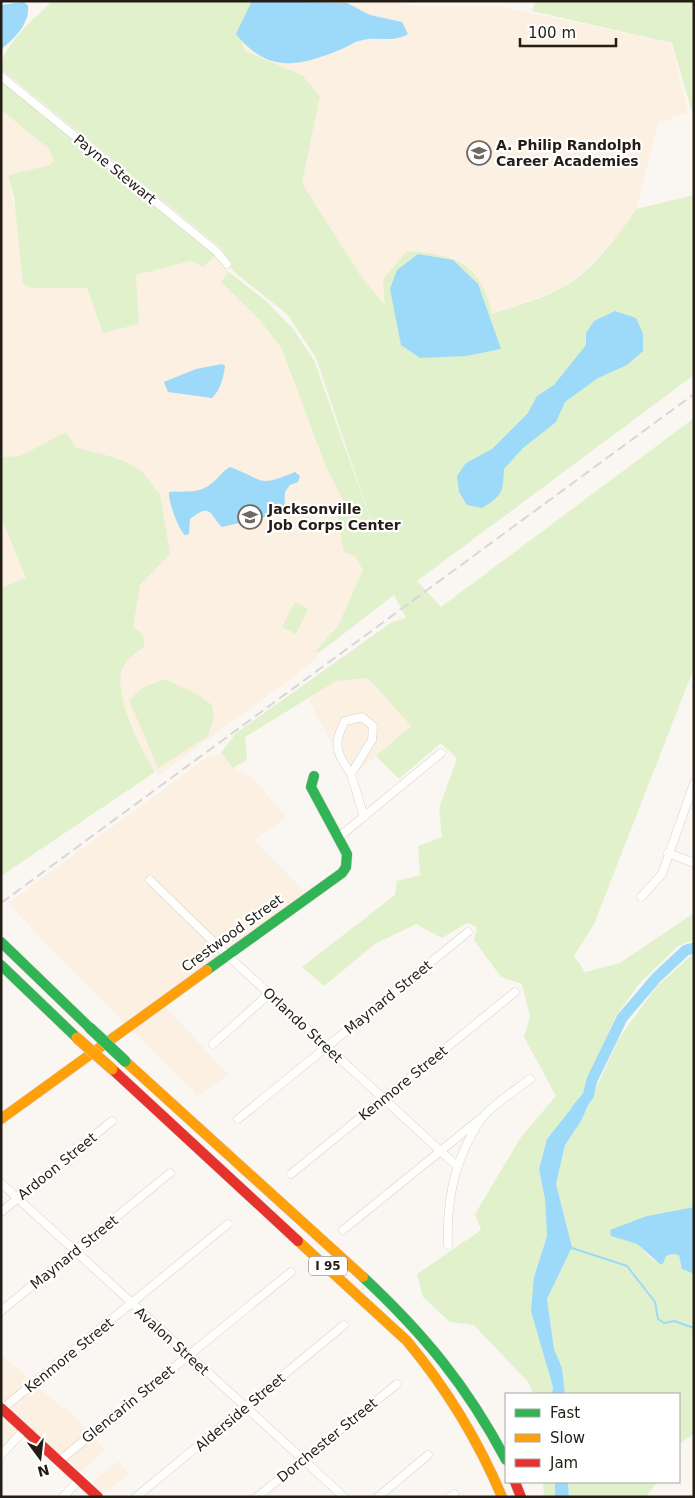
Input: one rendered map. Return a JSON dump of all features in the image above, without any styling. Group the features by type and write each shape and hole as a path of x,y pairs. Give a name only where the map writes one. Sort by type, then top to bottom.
{"main road":[{"name":"Crestwood Street","path":"1,1119 342,873 348,861 339,837 311,787 314,776"},
{"name":"I 95","path":"1,942 34,977 416,1327 461,1382 485,1419 505,1458"},
{"name":"I 95","path":"1,965 77,1038 407,1341 437,1377 463,1416 486,1458 502,1497"},
{"path":"2,1408 98,1497"},
{"path":"516,1483 521,1497"}],"street":[{"name":"Payne Stewart","path":"1,76 216,251 227,264"},
{"path":"351,774 372,740 373,726 362,717 345,721 337,734 337,752 351,774 364,817"},
{"path":"339,837 441,753"},
{"path":"641,897 662,874 693,786"},
{"path":"668,853 694,863"},
{"name":"Orlando Street","path":"150,880 227,955 458,1167"},
{"name":"Maynard Street","path":"238,1119 468,932"},
{"name":"Kenmore Street","path":"291,1174 515,992"},
{"path":"213,1044 269,994"},
{"path":"343,1230 530,1079"},
{"path":"448,1245 448,1203 458,1167 483,1117"},
{"name":"Ardoon Street","path":"1,1212 112,1121"},
{"name":"Maynard Street","path":"1,1311 170,1173"},
{"name":"Avalon Street","path":"1,1184 344,1497"},
{"name":"Kenmore Street","path":"2,1408 228,1224"},
{"name":"Glencarin Street","path":"59,1460 291,1272"},
{"name":"Alderside Street","path":"136,1497 246,1408 344,1325"},
{"name":"Dorchester Street","path":"257,1497 397,1384"},
{"path":"1,1455 25,1429"},
{"path":"378,1497 428,1455"},
{"path":"64,1497 79,1480"}],"shaded area":[{"name":"A. Philip Randolph Career Academies","path":"253,1 382,1 428,7 499,6 671,43 688,112 658,123 636,209 621,233 587,268 561,289 492,314 386,306 360,275 302,183 320,96 302,75 245,51 239,33"},
{"name":"Jacksonville Job Corps Center","path":"1,110 48,148 55,160 50,165 8,175 31,288 87,288 103,333 139,324 136,275 192,261 203,267 215,256 229,272 222,282 260,320 282,349 324,462 344,502 337,514 344,553 355,556 363,570 338,626 314,651 320,652 313,662 159,775 149,762 136,734 123,702 119,679 123,665 145,645 133,628 134,614 140,585 155,569 168,540 163,521 160,494 153,488 144,474 74,447 66,432 20,456 1,457"},
{"path":"1,517 26,578 1,588"},
{"path":"368,678 411,726 350,778 308,699 336,681"},
{"path":"221,753 233,768 253,778 286,817 254,840 307,894 160,1001 229,1075 197,1096 72,971 8,903 208,757"},
{"path":"1,1354 62,1408 65,1406 105,1450 80,1472 1,1400"},
{"path":"1,1416 18,1431 1,1450"},
{"path":"118,1461 129,1474 104,1494 92,1482"}],"green space":[{"path":"52,1 253,1 239,33 245,51 302,75 320,96 302,183 360,275 385,305 383,279 407,251 439,255 463,264 473,272 481,283 492,314 535,300 571,283 581,274 602,254 636,209 694,195 694,375 417,581 441,607 694,418 694,668 594,924 574,956 585,972 620,963 694,913 694,940 678,946 638,985 615,1018 582,1095 547,1139 539,1169 545,1199 547,1236 534,1277 553,1387 552,1393 533,1393 528,1382 474,1325 450,1322 423,1297 417,1274 481,1230 475,1214 521,1137 556,1096 524,1037 530,1017 522,984 501,977 474,940 477,927 467,923 442,938 416,924 375,944 324,986 302,967 395,895 397,881 420,875 418,846 442,837 439,808 457,759 441,743 399,779 376,756 411,726 368,678 336,681 245,737 247,760 233,768 221,753 236,733 392,622 406,618 394,595 320,652 314,652 338,626 363,570 355,556 344,553 337,514 344,502 324,462 282,349 260,320 221,282 229,272 266,301 293,329 314,360 378,541 316,358 288,315 233,271 221,248 1,69 3,60 13,41"},
{"path":"535,1 694,1 694,119 672,43 532,11"},
{"path":"1,81 215,256 203,267 191,261 136,275 139,324 103,333 87,288 31,288 23,284 14,197 8,175 50,165 54,160 48,148 1,110"},
{"path":"66,432 75,447 120,460 136,468 143,473 160,494 170,554 140,585 133,627 142,634 145,645 125,664 120,678 124,705 136,736 155,772 1,876 1,588 26,578 1,517 1,457 20,456"},
{"path":"295,602 308,609 296,634 282,627"},
{"path":"165,679 197,694 212,705 214,717 208,736 158,768 129,700 142,688"},
{"path":"694,953 694,1207 647,1216 611,1236 637,1244 653,1260 663,1264 666,1256 672,1254 679,1255 685,1270 694,1274 694,1434 680,1443 680,1393 565,1393 562,1368 554,1349 547,1299 572,1247 556,1184 565,1145 581,1121 619,1038 657,986"},
{"path":"543,1483 555,1483 555,1497 544,1497"},
{"path":"568,1483 656,1483 646,1497 569,1497"}],"water":[{"path":"252,1 347,3 370,15 402,22 408,34 390,39 365,39 326,55 298,63 273,61 260,56 236,34"},
{"path":"23,2 28,5 27,18 21,30 1,49 1,5"},
{"path":"418,254 453,260 478,284 501,349 466,356 420,358 401,345 390,289 397,270"},
{"path":"615,311 636,318 643,334 643,351 627,365 598,378 565,402 556,422 523,448 504,469 502,488 494,500 482,508 467,505 459,492 457,476 466,463 492,449 528,413 537,396 554,385 586,345 586,333 594,321"},
{"path":"222,364 225,366 223,379 212,398 168,392 164,382 196,369"},
{"path":"230,467 256,479 267,481 295,472 300,476 298,482 290,485 285,492 284,507 278,514 222,527 210,512 203,511 190,519 189,534 185,535 174,515 169,492 192,491 207,487"},
{"path":"582,1095 590,1101 581,1121 565,1145 556,1184 572,1247 547,1299 554,1349 562,1368 565,1393 552,1393 553,1387 531,1311 534,1277 547,1236 545,1199 539,1169 547,1139"},
{"path":"694,1207 694,1274 682,1269 679,1255 672,1254 666,1256 663,1264 660,1264 637,1244 611,1236 610,1230 647,1216"},
{"path":"555,1483 568,1483 569,1497 555,1497"}],"waterway":[{"path":"577,1109 588,1096 592,1080 622,1018 656,978 686,950 694,948"},
{"path":"569,1247 627,1266 655,1302 658,1319 664,1323 674,1321 694,1328"}],"railway":[{"path":"1,903 694,394"}],"traffic: fast":[{"path":"207,970 342,873 346,867 347,854 311,787 314,776"},
{"path":"1,942 90,1028"},
{"path":"1,965 77,1038"},
{"path":"90,1028 125,1061"},
{"path":"363,1277 406,1319 443,1362 476,1408 505,1458"}],"traffic: slow":[{"path":"1,1119 207,970"},
{"path":"77,1038 112,1069"},
{"path":"125,1061 363,1277"},
{"path":"298,1241 407,1341 422,1359 472,1435 502,1497"}],"traffic: jam":[{"path":"112,1069 298,1241"},
{"path":"1,1408 98,1497"},
{"path":"515,1483 521,1497"}],"place":[{"name":"A. Philip Randolph Career Academies","path":"479,153"},
{"name":"Jacksonville Job Corps Center","path":"250,517"}]}
